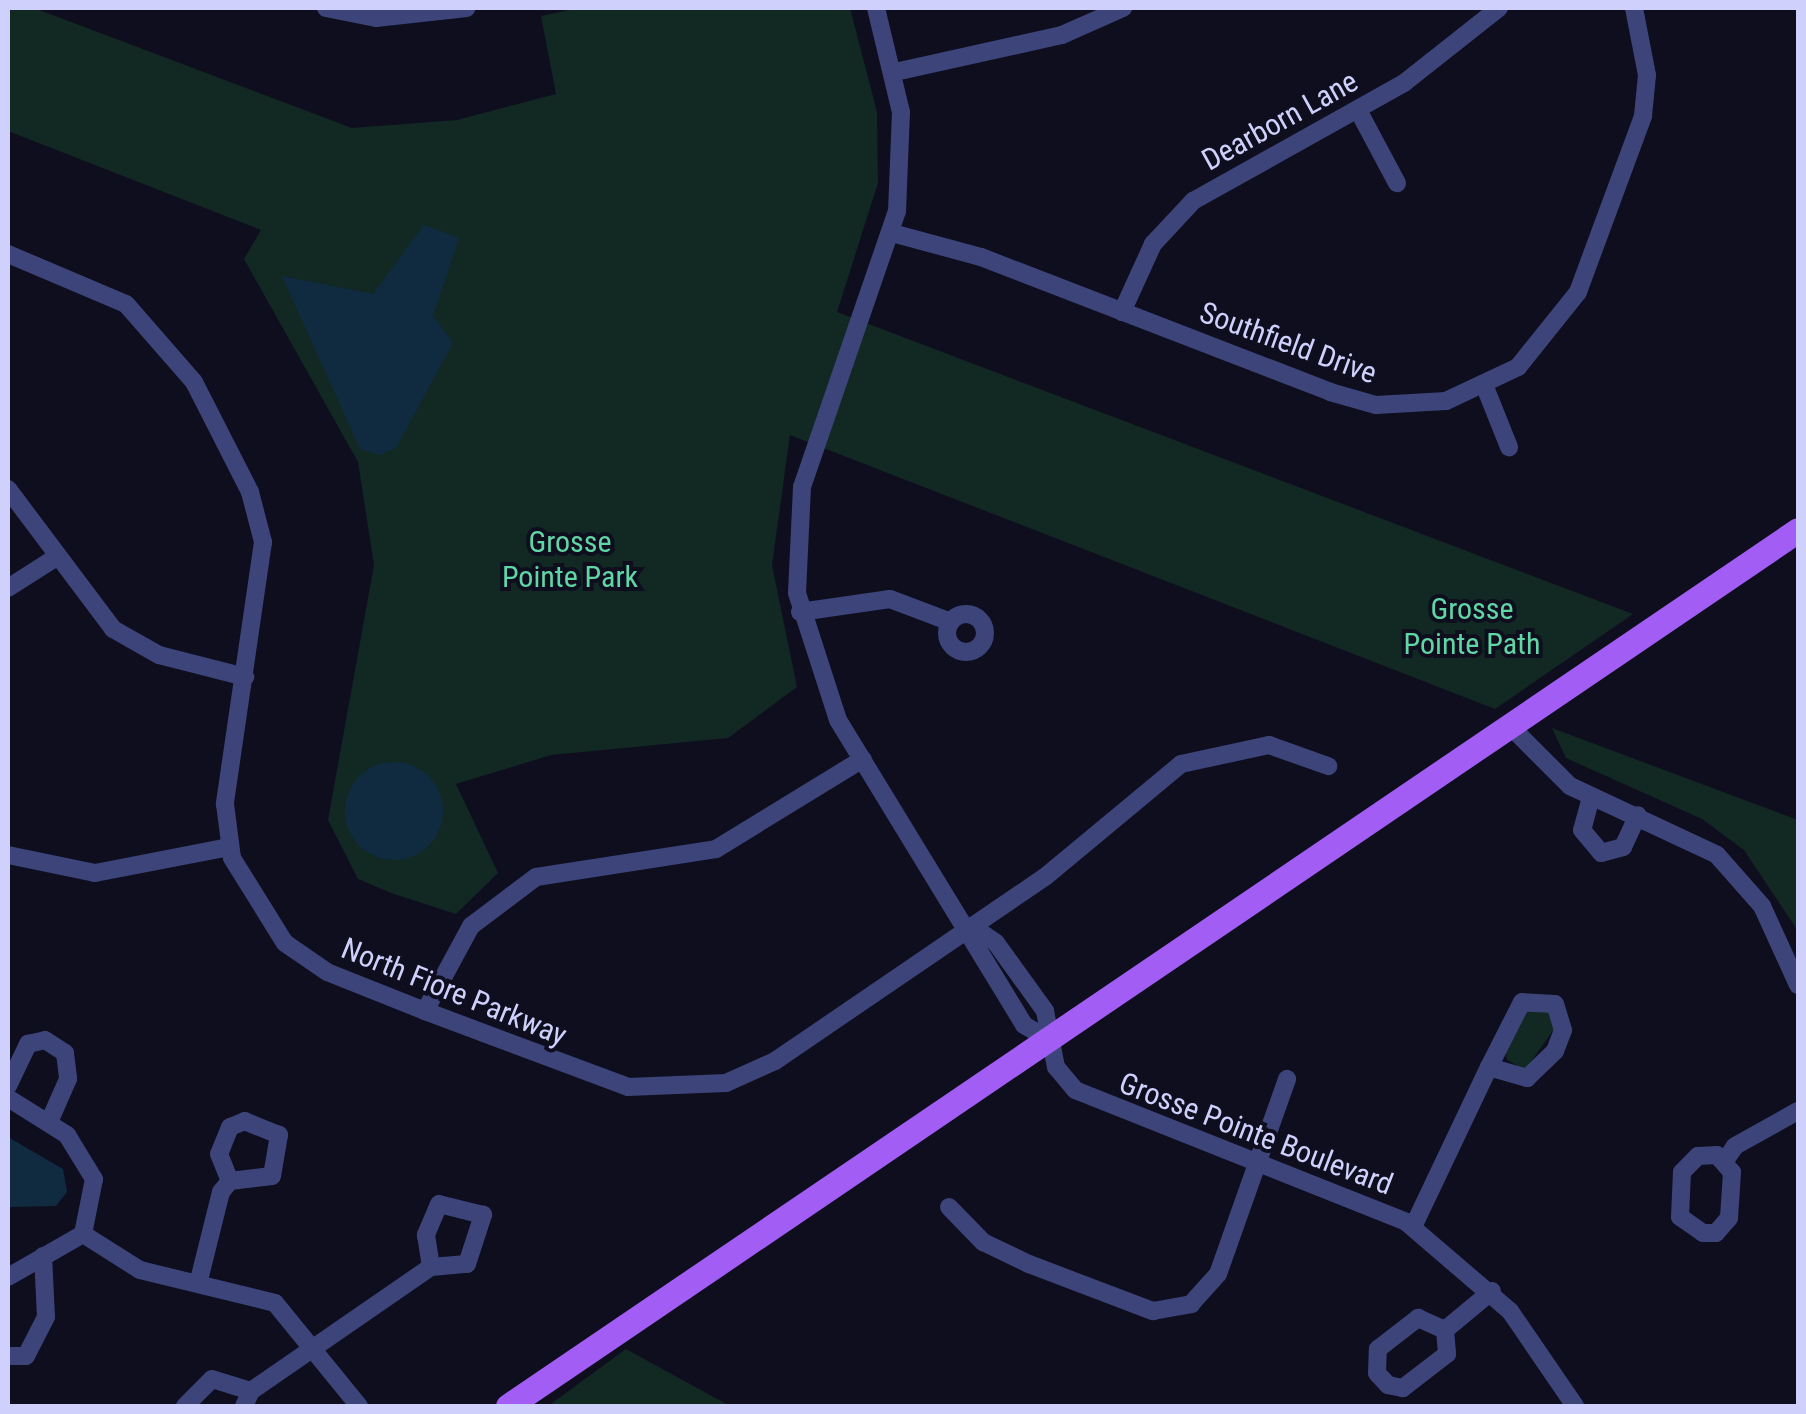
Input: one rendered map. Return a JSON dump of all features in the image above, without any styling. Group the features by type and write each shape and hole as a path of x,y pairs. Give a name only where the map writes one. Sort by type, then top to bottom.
{"main road":[{"path":"508,1406 1798,530"}],"street":[{"path":"326,8 376,18 466,8"},
{"name":"Grosse Pointe Boulevard","path":"876,8 896,72 902,164 892,233 802,486 800,612 826,695 972,926 978,954 1024,1025 1048,1039 1066,1082 1089,1099 1261,1163 1413,1228 1492,1291 1575,1406"},
{"path":"896,72 1062,36 1123,8"},
{"name":"Dearborn Lane","path":"1122,312 1154,244 1193,201 1358,110 1499,8"},
{"name":"Southfield Drive","path":"892,233 1376,405 1446,401 1485,387 1544,344 1578,292 1643,116 1647,75 1634,8"},
{"path":"1358,110 1396,182"},
{"name":"North Fiore Parkway","path":"8,254 126,304 194,382 250,492 263,542 224,804 229,848 256,910 285,943 327,972 425,1011 628,1087 689,1090 775,1061 972,926 1191,760 1269,745 1328,766"},
{"path":"1485,387 1509,447"},
{"path":"8,489 86,603 131,641 245,678"},
{"path":"8,588 55,558"},
{"path":"800,612 890,599 951,622"},
{"path":"1510,726 1592,797 1638,815 1735,872 1798,985"},
{"path":"425,1011 471,926 536,876 716,849 863,759"},
{"path":"1592,797 1582,830 1600,853 1623,847 1638,815"},
{"path":"8,855 96,873 229,848"},
{"path":"1413,1228 1489,1067 1522,1002 1555,1004 1563,1030 1542,1070 1510,1078 1489,1067"},
{"path":"8,1086 28,1044 45,1040 65,1053 68,1079 50,1120"},
{"path":"949,1207 1000,1252 1172,1310 1210,1288 1261,1163 1287,1079"},
{"path":"8,1098 50,1120 94,1179 83,1234 8,1278"},
{"path":"1724,1162 1735,1146 1798,1111"},
{"path":"199,1280 230,1181"},
{"path":"83,1234 140,1270 199,1280 274,1302 316,1347 359,1406"},
{"path":"8,1356 26,1356 46,1316 44,1256"},
{"path":"185,1406 212,1379 247,1399 430,1267"},
{"path":"1445,1330 1410,1320 1378,1348 1381,1380 1404,1388 1442,1360 1445,1330 1492,1291"}],"green space":[{"path":"8,8 34,8 352,128 457,120 556,94 541,16 579,8 850,8 877,112 878,183 837,312 1633,614 1495,709 790,435 772,565 797,687 728,738 551,755 456,784 498,873 456,914 391,893 358,879 328,820 374,565 358,462 244,259 261,230 8,131"},
{"path":"1552,728 1798,820 1798,931 1744,850 1702,819 1566,758"},
{"path":"1526,1008 1552,1012 1555,1028 1525,1070 1507,1060 1505,1047"},
{"path":"626,1349 730,1406 548,1406"}],"water":[{"path":"424,225 459,238 433,316 453,343 396,448 380,455 360,449 282,276 373,294"},
{"path":"394,762 421,770 435,784 443,811 435,838 421,852 394,860 367,852 353,838 345,811 353,784 367,770"},
{"path":"8,1137 63,1169 67,1192 56,1206 8,1207"}],"park label":[{"name":"Grosse Pointe Park","path":"570,559"},
{"name":"Grosse Pointe Path","path":"1472,626"}]}
